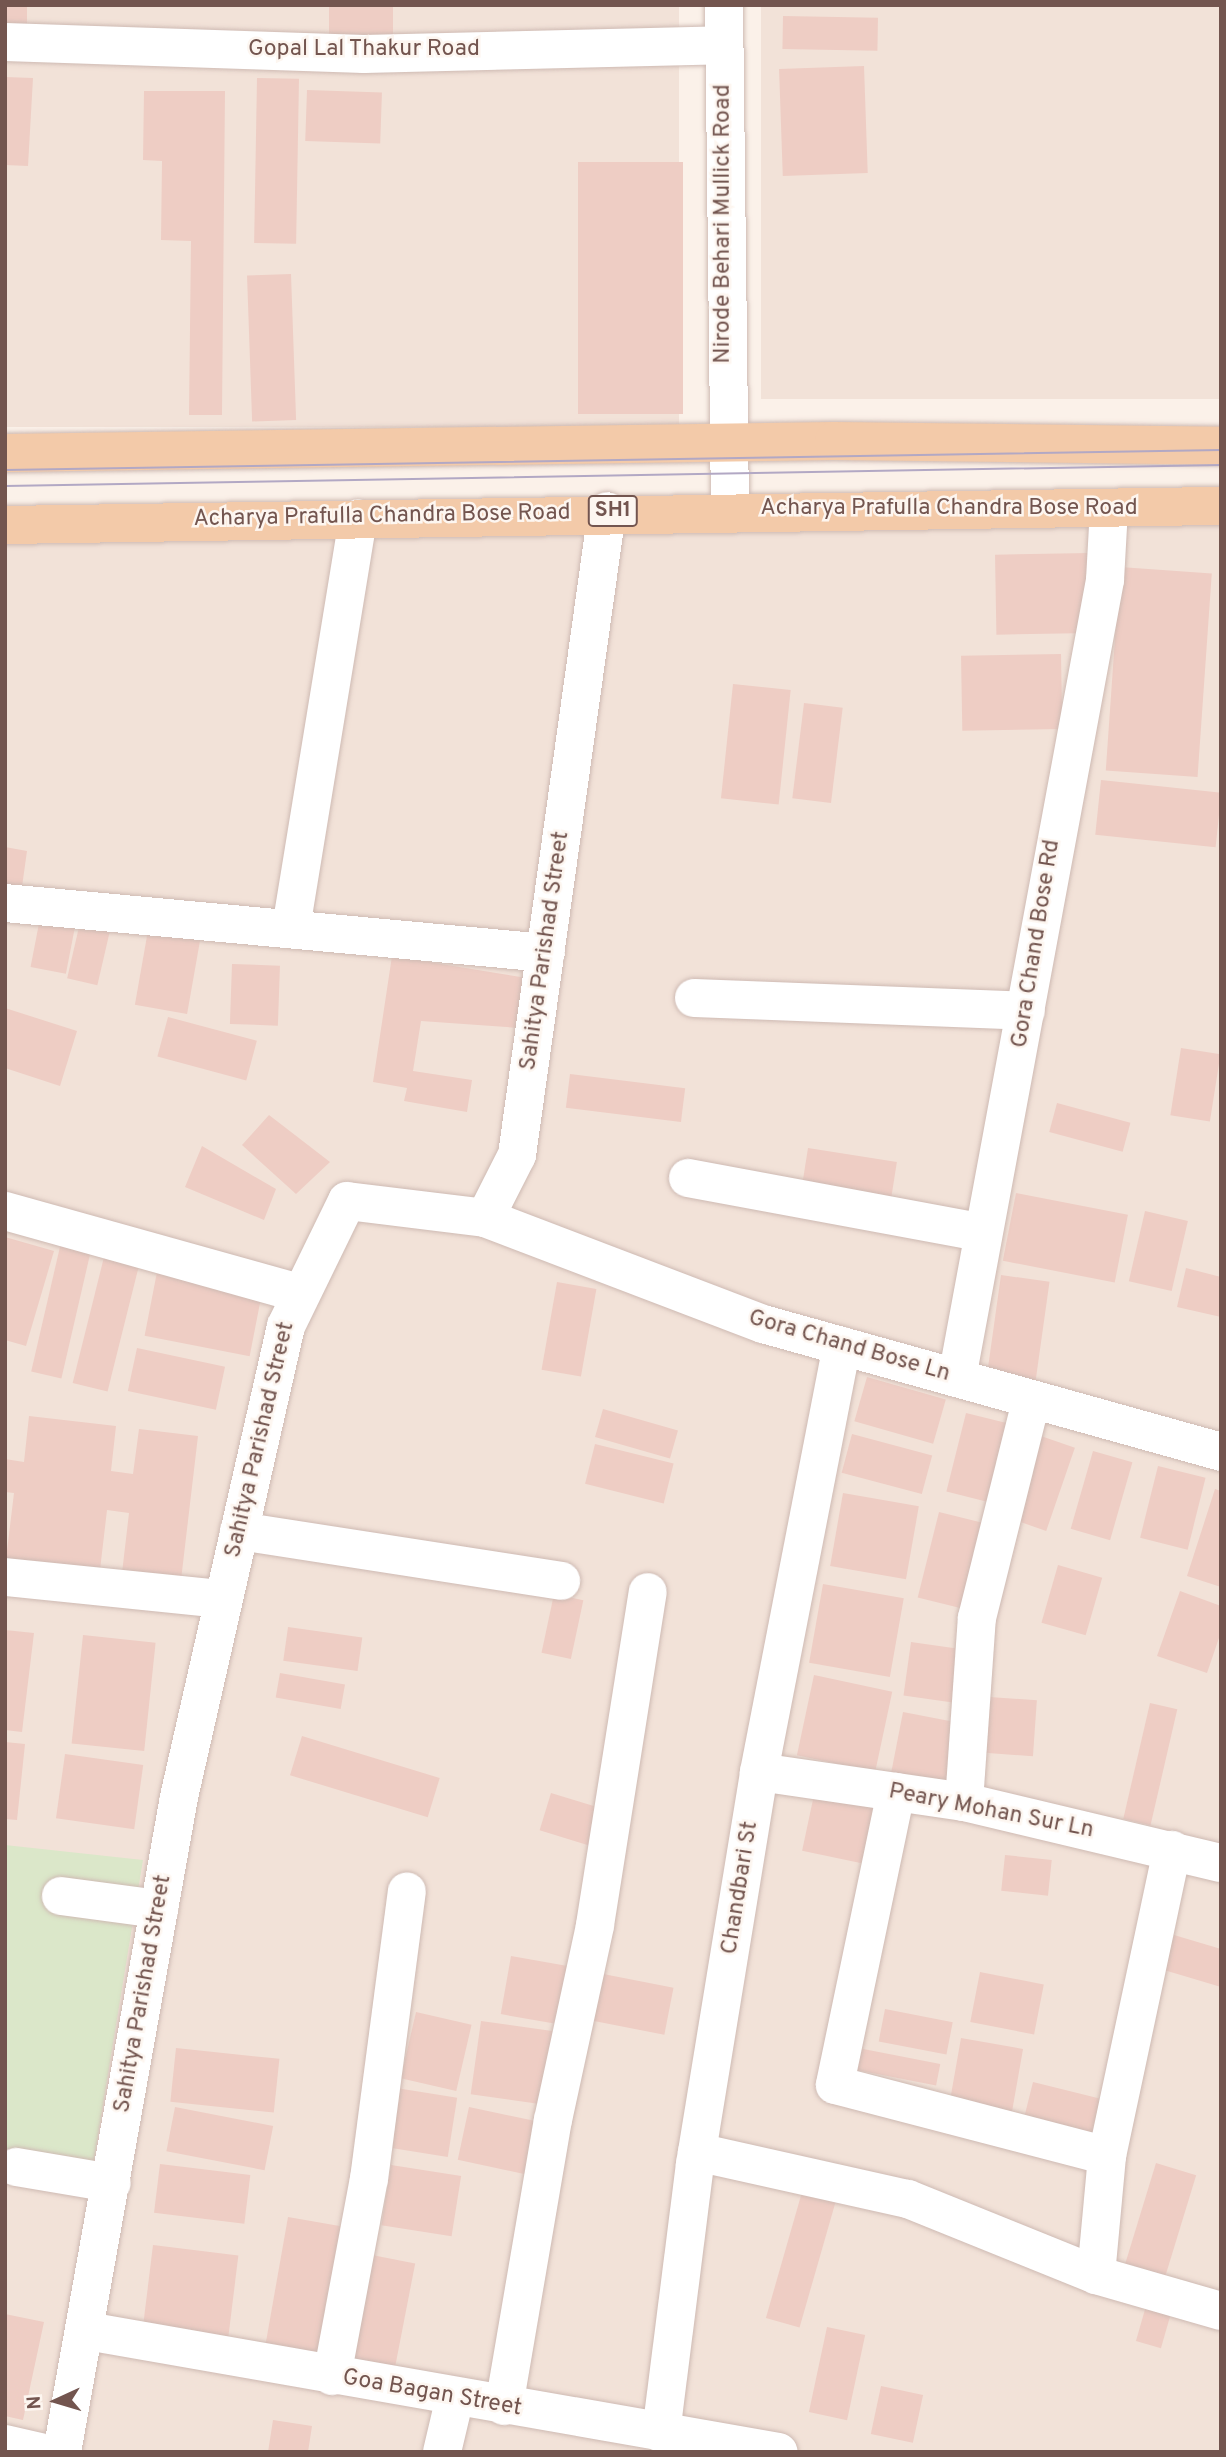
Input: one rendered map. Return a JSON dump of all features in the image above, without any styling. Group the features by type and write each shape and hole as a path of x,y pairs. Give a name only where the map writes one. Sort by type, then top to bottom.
{"main road":[{"path":"5,453 724,443 1221,446"},
{"name":"Acharya Prafulla Chandra Bose Road","path":"5,525 607,511 1221,506"}],"street":[{"name":"Nirode Behari Mullick Road","path":"724,5 724,443 730,511"},
{"name":"Gopal Lal Thakur Road","path":"5,42 364,54 723,45"},
{"name":"Gora Chand Bose Rd","path":"957,1378 980,1232 1026,1011 1105,580 1109,509"},
{"name":"Sahitya Parishad Street","path":"62,2452 87,2331 159,1909 262,1417 299,1293 347,1201 485,1218 517,1155 607,511"},
{"path":"291,928 358,518"},
{"path":"5,903 546,953"},
{"path":"694,998 1026,1011"},
{"path":"688,1178 980,1232"},
{"path":"5,1211 299,1293"},
{"name":"Gora Chand Bose Ln","path":"485,1218 763,1324 1221,1452"},
{"name":"Chandbari St","path":"662,2433 697,2152 760,1772 842,1346"},
{"path":"964,1802 976,1618 1031,1401"},
{"path":"239,1531 561,1581"},
{"path":"5,1577 223,1599"},
{"path":"504,2406 552,2120 595,1925 648,1592"},
{"name":"Peary Mohan Sur Ln","path":"760,1772 964,1802 1221,1863"},
{"path":"896,1792 835,2085 1107,2155"},
{"path":"1096,2275 1107,2155 1171,1850"},
{"path":"332,2376 369,2179 407,1892"},
{"path":"61,1896 159,1909"},
{"path":"697,2152 908,2199 1096,2275 1221,2311"},
{"path":"16,2167 112,2183"},
{"name":"Goa Bagan Street","path":"87,2331 332,2376 779,2452"},
{"path":"442,2452 455,2397"},
{"path":"5,2444 40,2452"}],"shaded area":[{"path":"5,5 679,5 679,427 5,427"},
{"path":"761,5 1221,5 1221,399 761,399"},
{"path":"5,519 1221,519 1221,2452 5,2452"}],"green space":[{"path":"5,1845 143,1860 93,2166 5,2154"}],"building":[{"path":"5,5 27,5 27,35 5,35"},
{"path":"329,5 393,5 393,39 329,39"},
{"path":"783,16 878,18 877,51 782,49"},
{"path":"864,66 868,173 783,176 779,69"},
{"path":"5,77 33,78 28,166 5,165"},
{"path":"257,78 299,79 296,244 254,243"},
{"path":"307,90 382,93 380,144 305,141"},
{"path":"144,91 225,91 222,415 189,415 191,241 161,240 162,161 143,160"},
{"path":"578,162 683,162 683,414 578,414"},
{"path":"291,274 296,420 252,421 247,276"},
{"path":"1090,553 1091,633 996,635 995,555"},
{"path":"1120,567 1212,573 1198,777 1106,771"},
{"path":"1061,654 1062,729 962,731 961,656"},
{"path":"733,684 791,690 779,804 721,798"},
{"path":"804,703 843,708 831,803 792,798"},
{"path":"1101,780 1221,793 1216,847 1095,835"},
{"path":"5,847 27,851 21,894 5,892"},
{"path":"42,908 77,915 66,974 31,967"},
{"path":"82,914 112,921 97,985 67,978"},
{"path":"150,919 202,928 187,1014 135,1005"},
{"path":"392,956 527,978 519,1028 421,1021 413,1071 472,1080 467,1112 404,1101 407,1088 373,1082"},
{"path":"232,964 280,966 278,1026 230,1024"},
{"path":"5,1008 77,1031 60,1086 5,1068"},
{"path":"168,1017 257,1041 246,1080 157,1057"},
{"path":"1181,1048 1221,1054 1210,1121 1170,1115"},
{"path":"570,1074 685,1088 681,1122 566,1108"},
{"path":"1057,1103 1130,1123 1123,1152 1049,1132"},
{"path":"269,1115 330,1162 296,1194 242,1145"},
{"path":"202,1146 276,1189 264,1220 185,1187"},
{"path":"808,1148 897,1162 889,1209 800,1195"},
{"path":"1016,1193 1128,1215 1115,1282 1003,1261"},
{"path":"1145,1211 1188,1221 1172,1291 1129,1281"},
{"path":"5,1237 54,1251 26,1346 5,1340"},
{"path":"62,1238 92,1245 61,1378 31,1371"},
{"path":"106,1249 141,1258 108,1392 73,1383"},
{"path":"1186,1268 1221,1277 1221,1317 1177,1307"},
{"path":"157,1272 262,1292 250,1356 145,1336"},
{"path":"1001,1275 1050,1282 1035,1387 986,1380"},
{"path":"557,1282 596,1289 581,1377 542,1370"},
{"path":"137,1348 225,1367 216,1410 128,1391"},
{"path":"867,1377 946,1400 933,1444 854,1421"},
{"path":"603,1409 678,1430 670,1458 595,1437"},
{"path":"966,1413 1014,1425 994,1503 946,1492"},
{"path":"29,1416 116,1426 111,1471 133,1474 139,1429 198,1436 181,1580 122,1573 129,1513 107,1510 100,1570 6,1559 14,1493 5,1492 5,1459 24,1462"},
{"path":"852,1434 932,1455 922,1494 842,1473"},
{"path":"1038,1435 1075,1448 1046,1531 1009,1518"},
{"path":"595,1444 674,1464 664,1503 585,1484"},
{"path":"1093,1451 1132,1462 1110,1540 1071,1529"},
{"path":"1158,1466 1206,1478 1188,1550 1140,1538"},
{"path":"1215,1489 1221,1491 1221,1587 1187,1576"},
{"path":"843,1493 919,1506 906,1579 830,1566"},
{"path":"939,1512 988,1524 966,1609 918,1597"},
{"path":"1058,1565 1102,1578 1086,1635 1041,1623"},
{"path":"823,1584 904,1598 890,1677 809,1663"},
{"path":"1180,1591 1221,1606 1221,1632 1207,1673 1157,1656"},
{"path":"554,1594 583,1600 571,1659 542,1653"},
{"path":"288,1627 362,1637 358,1671 283,1661"},
{"path":"5,1630 34,1633 22,1732 5,1730"},
{"path":"83,1635 156,1643 144,1751 72,1743"},
{"path":"911,1642 965,1650 958,1703 903,1695"},
{"path":"280,1673 345,1684 341,1709 276,1698"},
{"path":"814,1675 892,1692 875,1772 797,1755"},
{"path":"975,1696 1037,1700 1033,1756 971,1752"},
{"path":"1150,1703 1177,1709 1151,1825 1123,1819"},
{"path":"903,1712 960,1723 948,1785 891,1774"},
{"path":"302,1736 440,1778 428,1817 290,1775"},
{"path":"5,1742 25,1744 17,1820 5,1819"},
{"path":"65,1754 143,1765 134,1829 56,1818"},
{"path":"815,1790 886,1805 874,1866 802,1851"},
{"path":"551,1793 609,1811 598,1848 540,1830"},
{"path":"1005,1855 1052,1860 1048,1896 1001,1891"},
{"path":"1174,1935 1221,1949 1221,1987 1164,1970"},
{"path":"511,1956 576,1967 566,2026 501,2014"},
{"path":"593,1972 673,1988 664,2035 584,2019"},
{"path":"980,1972 1044,1984 1034,2034 970,2022"},
{"path":"885,2009 953,2022 946,2055 879,2041"},
{"path":"416,2012 472,2025 456,2091 401,2078"},
{"path":"481,2021 557,2032 547,2105 471,2094"},
{"path":"961,2038 1023,2049 1011,2118 949,2107"},
{"path":"848,2046 940,2064 936,2086 844,2068"},
{"path":"176,2048 279,2059 274,2113 170,2102"},
{"path":"1033,2082 1110,2101 1098,2147 1022,2128"},
{"path":"390,2087 457,2098 448,2157 381,2146"},
{"path":"175,2107 273,2126 265,2170 166,2151"},
{"path":"469,2107 536,2121 525,2174 458,2160"},
{"path":"1156,2163 1196,2175 1161,2290 1121,2278"},
{"path":"160,2164 250,2175 244,2224 154,2213"},
{"path":"391,2165 461,2176 452,2236 381,2225"},
{"path":"802,2192 836,2202 800,2328 766,2318"},
{"path":"288,2217 351,2228 328,2359 265,2348"},
{"path":"153,2245 238,2255 228,2337 143,2326"},
{"path":"372,2255 415,2263 394,2370 351,2362"},
{"path":"1150,2292 1175,2299 1161,2348 1136,2341"},
{"path":"5,2314 44,2322 23,2420 5,2416"},
{"path":"827,2327 865,2335 847,2420 809,2412"},
{"path":"881,2386 923,2395 913,2443 871,2434"},
{"path":"273,2420 312,2426 308,2452 268,2452"}],"tram line":[{"path":"5,470 1221,450"},
{"path":"5,486 1221,465"}]}
